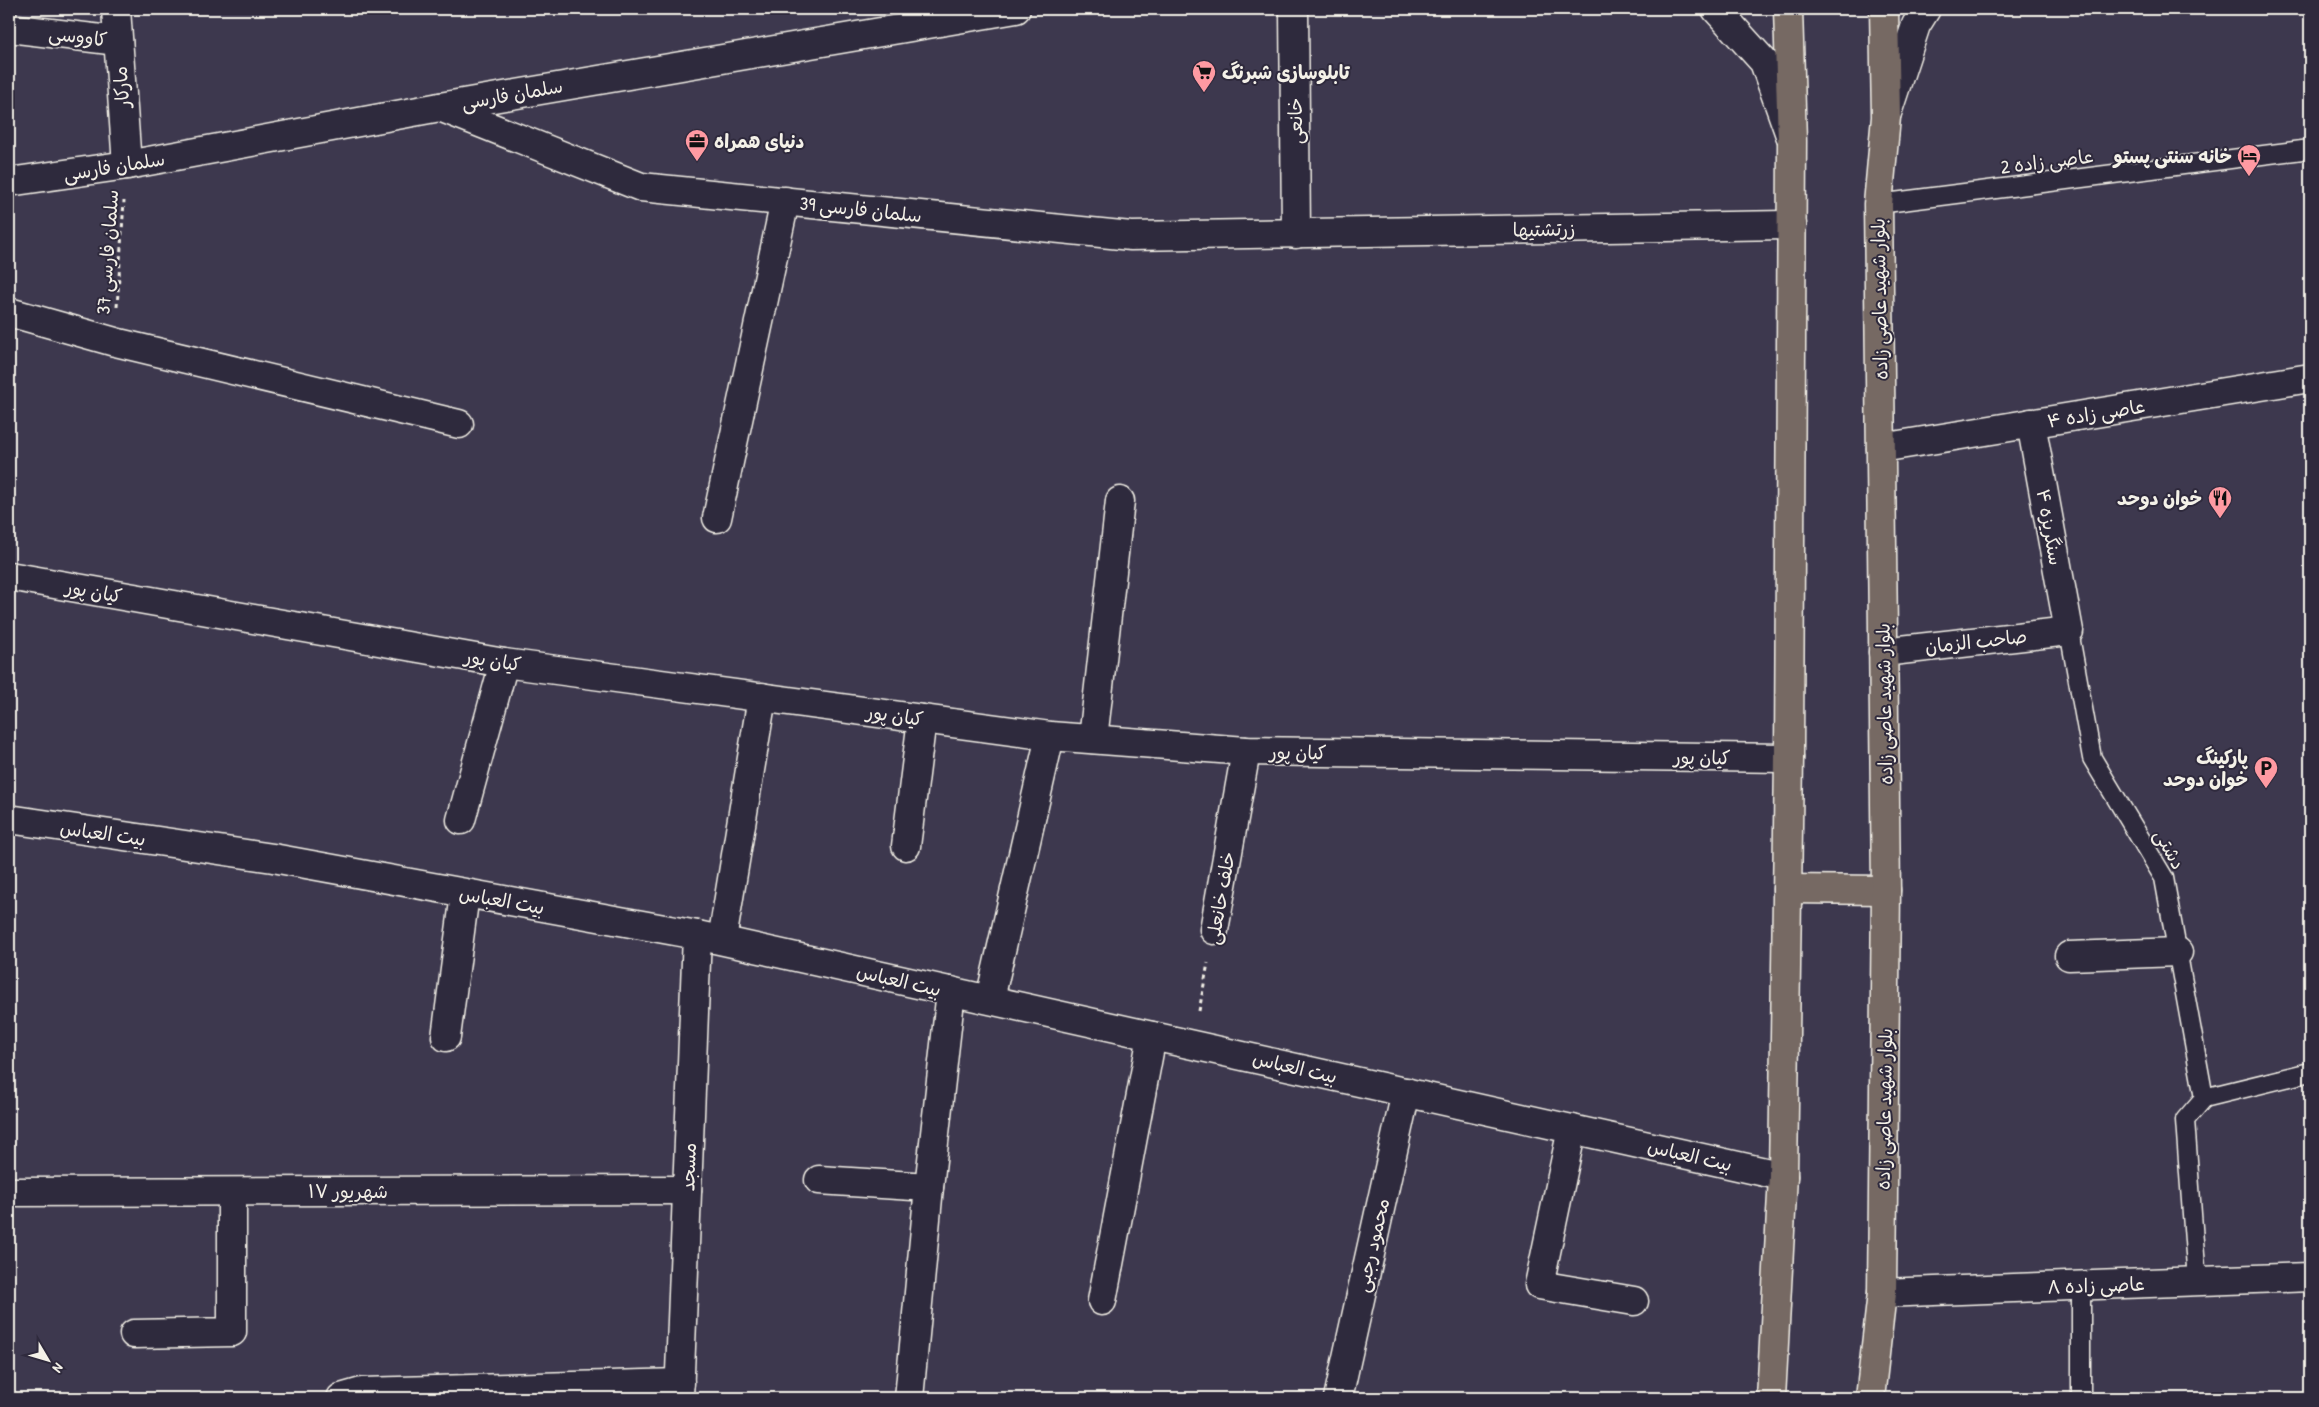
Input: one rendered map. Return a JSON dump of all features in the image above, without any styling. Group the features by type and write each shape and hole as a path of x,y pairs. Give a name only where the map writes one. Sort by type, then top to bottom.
{"main road":[{"path":"1771,1398 1783,1176 1789,758 1792,141 1788,9"},
{"name":"بلوار شهید عاصی زاده","path":"1870,1398 1882,1293 1886,890 1878,204 1886,117 1884,9"},
{"path":"1787,889 1886,890"}],"street":[{"name":"مارکار","path":"116,9 127,164"},
{"name":"سلمان فارسی","path":"9,182 127,164 440,106 1016,9"},
{"name":"خانعی","path":"1294,9 1296,234"},
{"path":"1716,9 1764,62 1792,141"},
{"path":"1886,117 1916,25 1926,9"},
{"name":"کاووسی","path":"9,28 118,41"},
{"name":"سلمان فارسی 39","path":"440,106 642,187 1131,236 1296,234"},
{"path":"717,518 784,201"},
{"name":"زرتشتیها","path":"1296,234 1792,225"},
{"path":"9,312 115,342 459,424"},
{"name":"عاصی زاده ۴","path":"1881,448 2310,378"},
{"name":"سنگریزه ۴","path":"2031,424 2069,631"},
{"path":"1093,739 1120,501"},
{"name":"کیان پور","path":"9,576 504,663 1050,736 1246,751 1789,758"},
{"name":"صاحب الزمان","path":"1883,652 2069,631"},
{"path":"461,820 504,663"},
{"name":"مسجد","path":"679,1391 688,1190 710,938 762,697"},
{"path":"906,846 922,719"},
{"path":"990,1000 1050,736"},
{"name":"خلف خانعلی","path":"1214,930 1246,751"},
{"name":"بیت العباس","path":"9,820 273,858 710,938 1783,1176"},
{"path":"446,1037 465,894"},
{"path":"2069,956 2178,952"},
{"path":"909,1398 929,1187 951,991"},
{"path":"1102,1301 1152,1036"},
{"name":"محمود رجبی","path":"1338,1398 1406,1092"},
{"path":"1572,1129 1540,1285 1634,1301"},
{"path":"819,1180 929,1187"},
{"name":"۱۷ شهریور","path":"9,1192 688,1190"},
{"path":"134,1334 232,1332 232,1192"},
{"name":"عاصی زاده ۸","path":"1882,1293 2310,1278"},
{"path":"341,1398 362,1392 406,1394 679,1391"}],"lane":[{"name":"عاصی زاده 2","path":"1878,204 2310,149"},
{"name":"دشتی","path":"2069,631 2092,758 2164,878 2204,1098"},
{"path":"2197,1281 2185,1120 2204,1098 2310,1072"},
{"path":"2081,1286 2081,1398"}],"path":[{"name":"سلمان فارسی 37","path":"115,342 127,164"},
{"name":"خلف خانعلی","path":"1192,1044 1214,930"}],"place":[{"name":"تابلوسازی شبرنگ","path":"1204,93"},
{"name":"دنیای همراه","path":"697,162"},
{"name":"خانه سنتی پستو","path":"2249,177"},
{"name":"خوان دوحد","path":"2220,519"},
{"name":"پارکینگ خوان دوحد","path":"2266,789"}]}
